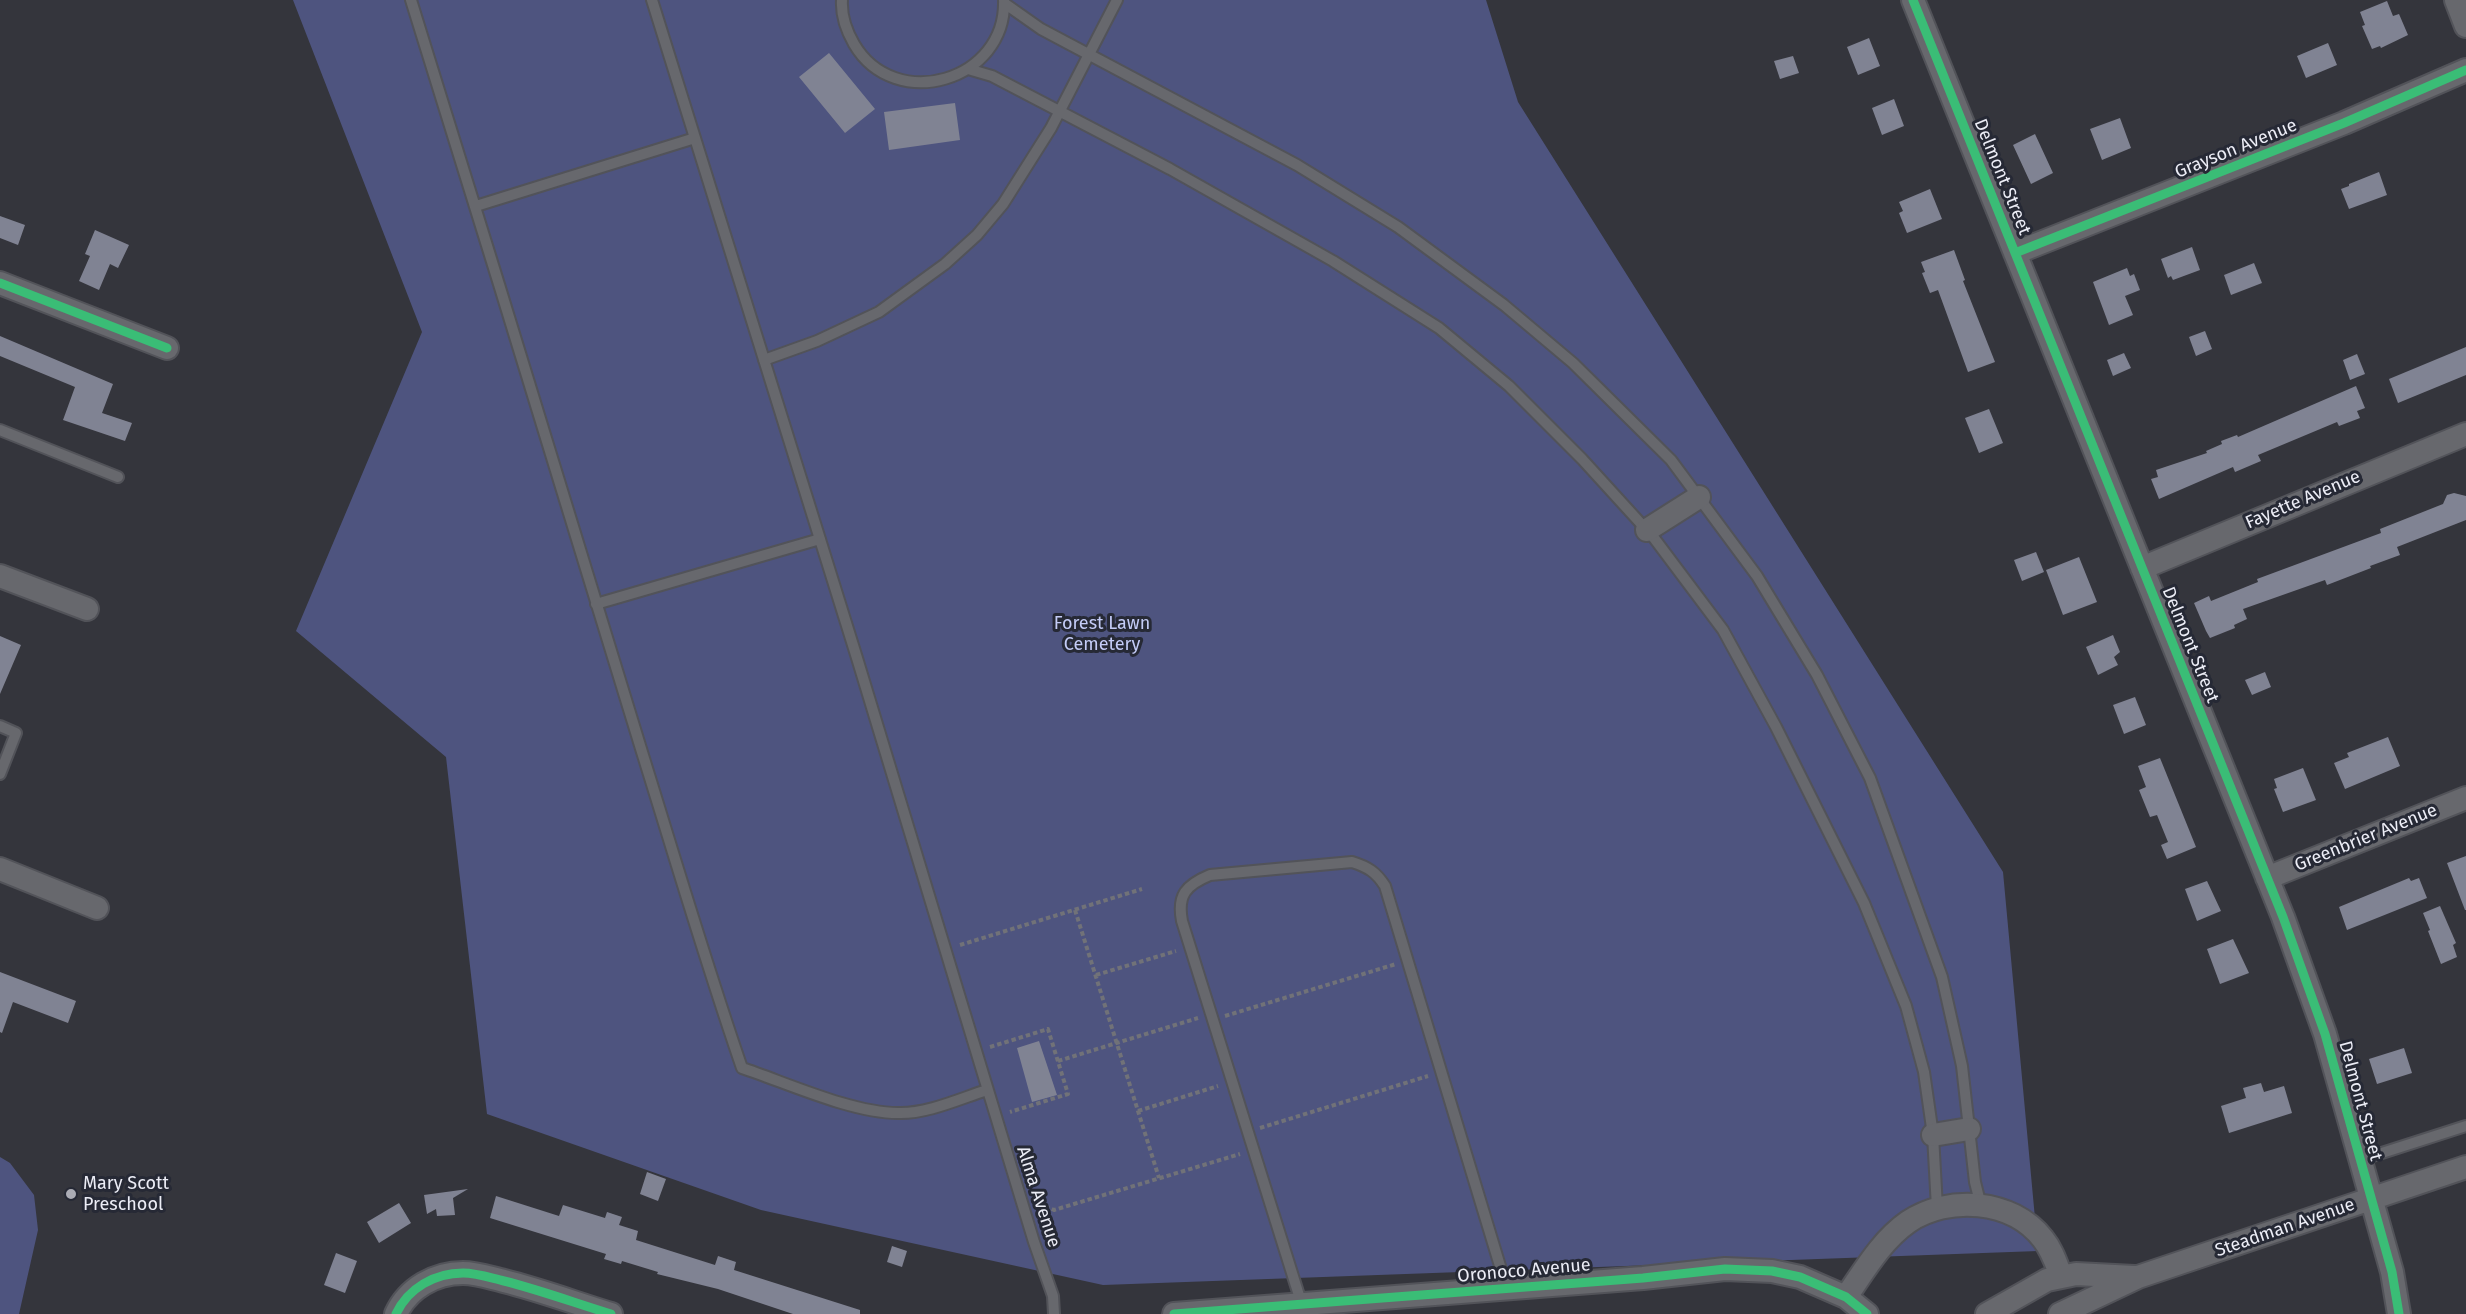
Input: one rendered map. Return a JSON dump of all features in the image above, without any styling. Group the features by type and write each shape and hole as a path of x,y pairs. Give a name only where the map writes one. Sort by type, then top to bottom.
{"street":[{"name":"Delmont Street","path":"1913,0 2283,917 2325,1034 2392,1272 2399,1314"},
{"path":"2456,0 2466,26"},
{"name":"Grayson Avenue","path":"2015,253 2344,123 2466,70"},
{"path":"0,283 167,348"},
{"name":"Fayette Avenue","path":"2142,568 2466,434"},
{"path":"1647,530 1699,497"},
{"path":"0,576 87,609"},
{"name":"Greenbrier Avenue","path":"2267,878 2466,798"},
{"path":"0,869 97,908"},
{"path":"1934,1135 1969,1129"},
{"name":"Steadman Avenue","path":"2060,1314 2138,1278 2466,1167"},
{"path":"1846,1297 1885,1243 1908,1222 1937,1208 1981,1206 2006,1212 2031,1227 2047,1244 2061,1276"},
{"name":"Oronoco Avenue","path":"1174,1314 1302,1306 1643,1278 1725,1269 1772,1271 1800,1278 1846,1297 1867,1314"},
{"path":"396,1314 408,1295 419,1286 438,1277 465,1273 525,1287 611,1314"},
{"path":"1987,1314 2047,1280 2061,1276 2076,1274 2138,1278"}],"lane":[{"path":"411,0 476,206 705,960 742,1068 868,1110 899,1114 935,1107 987,1090"},
{"name":"Alma Avenue","path":"652,0 820,539 995,1117 1053,1296 1054,1314"},
{"path":"842,0 841,9 847,32 859,53 876,69 898,79 922,83 946,80 968,69 983,57 994,41 1002,22 1004,2"},
{"path":"764,360 817,341 879,312 945,264 977,235 1003,204 1059,111 1117,0"},
{"path":"1004,2 1041,29 1298,165 1407,234 1504,305 1573,363 1671,460 1757,576 1817,675 1870,778 1942,976 1962,1066 1981,1206"},
{"path":"968,69 992,76 1170,169 1333,261 1439,328 1509,386 1582,459 1647,530 1723,630 1776,727 1864,903 1906,1006 1924,1072 1934,1135 1937,1208"},
{"path":"476,206 695,138"},
{"path":"0,430 118,477"},
{"path":"596,604 820,539"},
{"path":"0,726 16,733 0,774"},
{"path":"1302,1306 1179,907 1184,893 1196,881 1210,875 1352,862 1368,867 1378,874 1385,886 1507,1289"},
{"path":"2359,1160 2466,1126"}],"path":[{"path":"945,950 1142,889"},
{"path":"1076,910 1159,1178"},
{"path":"1096,975 1190,946"},
{"path":"1058,1061 1408,960"},
{"path":"975,1052 1048,1029 1058,1061 1068,1094 995,1117"},
{"path":"1248,1132 1442,1072"},
{"path":"1138,1111 1232,1082"},
{"path":"1019,1194 1054,1210 1253,1149"}],"green space":[{"name":"Forest Lawn Cemetery","path":"293,0 1486,0 1518,102 2003,872 2038,1251 1103,1285 761,1210 487,1114 446,757 296,631 422,332"},
{"path":"0,1157 10,1163 34,1195 38,1230 19,1314 0,1314"}],"building":[{"path":"2387,1 2393,16 2399,14 2408,35 2381,48 2380,46 2372,49 2362,26 2365,25 2360,12"},
{"path":"1869,38 1880,66 1858,75 1847,47"},
{"path":"2328,43 2337,65 2306,78 2297,56"},
{"path":"829,53 875,109 845,133 799,77"},
{"path":"1793,56 1799,73 1780,79 1774,61"},
{"path":"1894,99 1904,126 1882,135 1872,108"},
{"path":"955,103 960,140 889,150 884,112"},
{"path":"2120,118 2131,148 2102,160 2090,129"},
{"path":"2035,134 2053,173 2031,184 2013,145"},
{"path":"2379,172 2387,195 2349,209 2341,189"},
{"path":"1930,189 1942,219 1907,233 1899,213 1903,211 1899,202"},
{"path":"0,216 25,225 18,245 0,238"},
{"path":"95,230 129,245 118,268 110,264 99,290 79,281 90,256 85,254"},
{"path":"2192,247 2200,270 2173,280 2171,276 2168,278 2161,259"},
{"path":"1954,250 1965,280 1963,281 1995,362 1968,372 1938,290 1930,293 1922,273 1925,272 1921,262"},
{"path":"2254,263 2262,283 2231,295 2224,275"},
{"path":"2127,268 2130,276 2134,274 2140,290 2125,296 2133,315 2109,325 2093,282"},
{"path":"2205,331 2212,349 2196,356 2189,337"},
{"path":"0,336 113,384 102,413 132,423 125,441 63,420 75,387 0,356"},
{"path":"2466,347 2466,375 2398,403 2389,379"},
{"path":"2124,353 2131,368 2113,376 2107,360"},
{"path":"2357,354 2365,374 2350,380 2343,360"},
{"path":"2356,386 2365,408 2357,411 2360,418 2339,426 2337,422 2258,455 2261,461 2235,472 2233,467 2159,499 2151,479 2158,477 2156,470 2207,453 2206,451 2222,444 2221,441 2237,435 2238,437"},
{"path":"1989,409 2003,443 1979,453 1965,418"},
{"path":"2454,493 2466,496 2466,520 2397,547 2400,555 2370,566 2371,568 2327,585 2325,580 2243,609 2247,619 2234,625 2235,628 2210,638 2194,603 2209,596 2211,601 2258,582 2257,579 2381,533 2380,529 2443,504 2447,495"},
{"path":"2036,552 2044,572 2022,581 2014,560"},
{"path":"2079,557 2097,602 2063,615 2046,570"},
{"path":"2113,635 2120,652 2114,657 2118,665 2098,675 2086,647"},
{"path":"0,636 21,645 0,694"},
{"path":"2265,672 2271,687 2252,695 2245,680"},
{"path":"2135,697 2146,725 2124,734 2113,705"},
{"path":"2388,737 2400,766 2345,789 2334,763 2349,757 2347,753"},
{"path":"2160,758 2196,847 2167,859 2161,845 2168,842 2157,815 2150,817 2139,790 2146,787 2138,766"},
{"path":"2303,768 2316,800 2283,812 2274,789 2277,788 2274,779"},
{"path":"2466,856 2466,910 2465,910 2447,863"},
{"path":"2409,878 2411,881 2419,878 2427,898 2347,930 2339,907"},
{"path":"2207,881 2221,911 2197,921 2185,889"},
{"path":"2440,906 2456,943 2453,945 2457,957 2441,964 2423,913"},
{"path":"2233,939 2249,973 2220,984 2207,949"},
{"path":"0,972 76,1001 68,1023 13,1002 2,1033 0,1032"},
{"path":"1039,1041 1057,1095 1032,1102 1017,1048"},
{"path":"2404,1048 2412,1073 2377,1084 2369,1059"},
{"path":"2261,1083 2264,1092 2284,1086 2292,1113 2229,1133 2221,1106 2246,1098 2243,1088"},
{"path":"647,1172 666,1179 658,1201 640,1194"},
{"path":"468,1189 453,1198 455,1215 437,1216 436,1209 427,1214 424,1195"},
{"path":"496,1196 559,1216 563,1205 605,1218 607,1212 622,1217 619,1225 638,1231 636,1240 715,1265 718,1256 736,1262 734,1270 860,1310 860,1314 793,1314 718,1289 657,1274 658,1272 622,1261 621,1264 604,1259 606,1254 490,1218"},
{"path":"399,1203 411,1223 379,1243 367,1222"},
{"path":"892,1246 907,1251 902,1267 887,1262"},
{"path":"336,1253 357,1261 345,1293 324,1285"}],"cycle path":[{"path":"1913,0 2283,917 2325,1034 2392,1272 2399,1314"},
{"path":"2015,253 2344,123 2466,70"},
{"path":"0,283 167,348"},
{"path":"1174,1314 1643,1278 1725,1269 1772,1271 1800,1277 1846,1297 1867,1314"},
{"path":"396,1314 408,1297 424,1284 442,1276 463,1273 517,1285 611,1314"}],"place":[{"name":"Mary Scott Preschool","path":"71,1194"}]}
